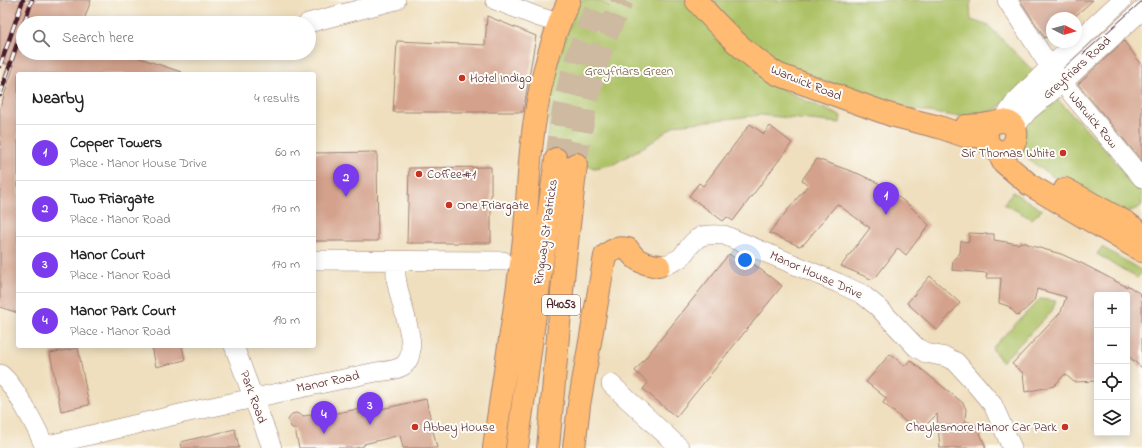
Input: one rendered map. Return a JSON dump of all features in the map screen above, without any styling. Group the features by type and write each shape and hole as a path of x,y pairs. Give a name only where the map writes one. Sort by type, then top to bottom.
{"main road":[{"path":"494,448 524,238 531,151 538,100 558,23 569,0"},
{"name":"Warwick Road","path":"696,0 735,42 761,64 777,74 880,112 939,127 965,136 1001,134"},
{"path":"1001,134 1020,160 1037,173 1127,223 1142,234"},
{"path":"1001,134 1003,162 1030,185 1142,251"},
{"name":"Ringway St Patricks","path":"517,448 566,161 564,268 548,448"},
{"path":"503,261 513,257 519,250 524,238"},
{"path":"574,448 579,405 605,256 612,250 620,247 628,249 636,260 644,264 659,266"},
{"path":"503,261 512,266 516,273 518,284"}],"street":[{"path":"316,21 396,0"},
{"path":"495,0 558,23"},
{"name":"Warwick Row","path":"1007,0 1050,67 1142,178"},
{"name":"Greyfriars Road","path":"1001,134 1008,112 1016,102 1050,67 1122,0"},
{"name":"Greyfriars Road","path":"1001,134 1063,82 1142,10"},
{"name":"Manor House Drive","path":"659,266 673,262 680,258 701,236 724,235 862,294 878,307 916,347 926,353 946,357 956,362 993,405 1012,448"},
{"path":"316,260 503,261"},
{"name":"Manor Road","path":"45,447 184,413 376,372 393,370 403,366 409,359 411,348 410,334 396,275 397,264 399,261"},
{"name":"Park Road","path":"235,348 272,448"},
{"path":"0,374 14,389 45,447"},
{"path":"611,384 672,446"}],"green space":[{"name":"Greyfriars Green","path":"581,0 972,0 970,5 971,20 989,26 1035,73 995,110 976,116 954,116 909,109 848,90 792,69 774,58 756,72 808,102 841,116 840,123 760,115 675,125 652,142 614,164 595,168 545,156 549,133 551,90 554,74 564,41"},
{"path":"1045,98 1051,106 1058,100 1100,143 1142,194 1142,205 1127,212 1106,203 1062,175 1055,178 1030,161 1020,146 1020,131"},
{"path":"1013,192 1042,210 1032,219 1004,204"},
{"path":"1102,247 1142,271 1142,273 1137,278 1097,254"},
{"path":"1040,299 1056,301 1052,311 1002,362 992,348"}],"building":[{"path":"0,0 91,0 85,16 16,16 16,60 146,60 181,72 16,72 16,312 0,307 0,108 14,66 0,62"},
{"path":"1020,0 1093,0 1080,12 1046,12 1045,38"},
{"name":"Hotel Indigo","path":"487,16 536,36 523,112 393,112 397,41 485,45"},
{"path":"1124,41 1142,65 1142,161 1078,84"},
{"path":"750,124 764,134 770,126 792,143 733,221 727,217 723,221 689,196 699,183 703,186"},
{"path":"377,152 378,241 316,241 316,153"},
{"path":"817,159 859,174 884,186 910,206 929,225 906,255 898,248 876,277 871,279 841,266 870,228 837,204 804,244 799,246 769,233 808,185 802,180"},
{"name":"One Friargate","path":"491,167 491,243 407,243 409,168"},
{"path":"969,233 994,234 994,240 1018,244 1021,242 1026,243 1061,254 1127,287 1127,285 1142,295 1140,295 1142,296 1142,368 1130,358 1130,292 1094,292 1094,381 1074,382 1065,374 1054,386 1025,392 1023,373 1012,364 1061,312 1066,297 1037,289 1034,301 1018,316 1008,306 999,303 1001,278 986,278 987,273 952,270 953,260 960,253 961,241 969,242"},
{"path":"729,254 748,268 752,263 782,286 676,417 643,389 648,383 635,371"},
{"path":"930,276 960,303 937,330 907,303"},
{"path":"78,348 89,405 61,411 50,353"},
{"path":"152,348 182,348 185,360 156,367"},
{"path":"890,354 905,366 910,360 963,403 966,409 965,421 979,430 986,448 940,448 937,414 924,427 916,421 911,426 883,403 886,398 866,382"},
{"path":"426,399 437,448 403,448 400,435 364,444 364,446 355,448 299,448 295,429 291,427 288,420 292,414 296,413 304,416 315,414 316,417 358,409 359,414"},
{"path":"235,429 239,448 182,448 181,442"}],"tunnel":[{"path":"556,159 562,116 569,82 583,40 600,0"},
{"path":"576,164 583,121 599,59 623,0"}],"tram line":[{"path":"1083,54 1142,1"}],"railway":[{"path":"17,16 23,0"},
{"path":"26,16 32,0"},
{"path":"0,66 16,20"},
{"path":"0,95 16,47"}],"place":[{"name":"Hotel Indigo","path":"462,78"},
{"name":"Sir Thomas White","path":"1063,153"},
{"name":"Coffee#1","path":"419,174"},
{"name":"Two Friargate","path":"346,197"},
{"name":"One Friargate","path":"449,205"},
{"name":"Copper Towers","path":"886,215"},
{"name":"Manor Court","path":"370,425"},
{"name":"Abbey House","path":"415,427"},
{"name":"Cheylesmore Manor Car Park","path":"1065,427"},
{"name":"Manor Park Court","path":"324,434"}]}
